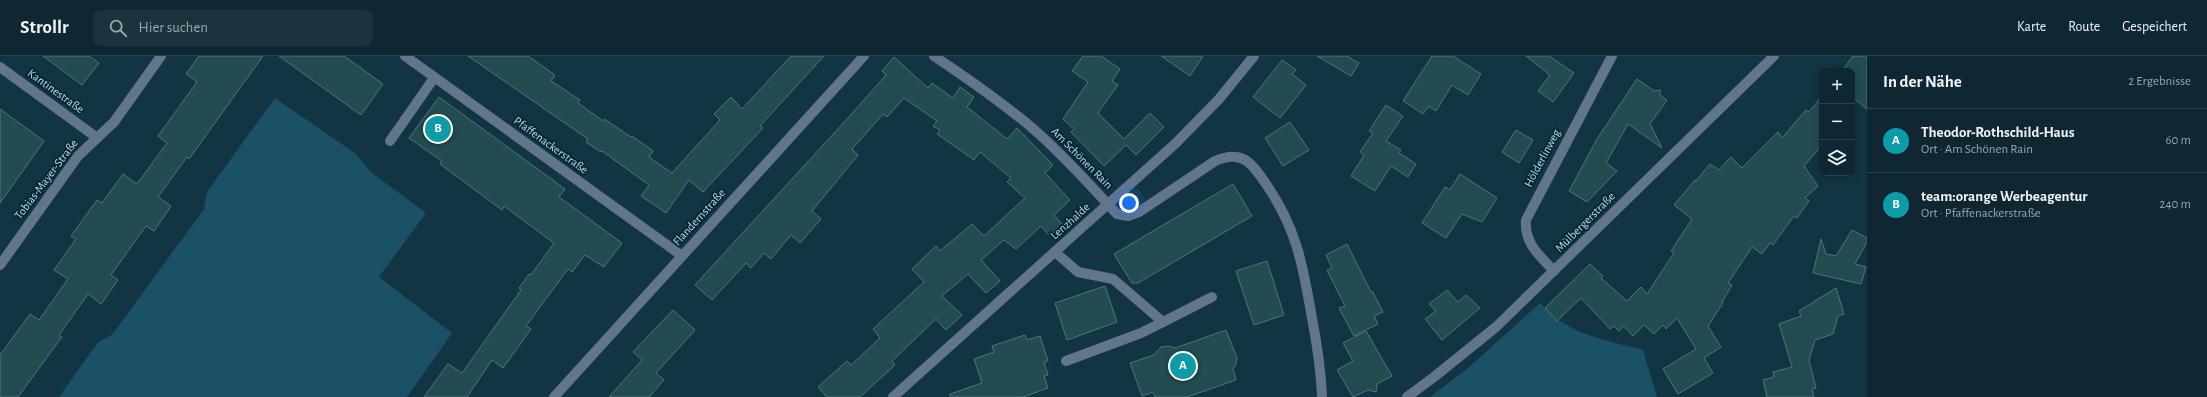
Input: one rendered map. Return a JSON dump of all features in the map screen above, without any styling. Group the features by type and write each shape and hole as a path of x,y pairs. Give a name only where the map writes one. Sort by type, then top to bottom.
{"street":[{"name":"Tobias-Mayer-Straße","path":"0,265 78,156 96,137 114,122 161,56"},
{"name":"Pfaffenackerstraße","path":"405,56 681,255"},
{"name":"Flandernstraße","path":"554,397 681,255 864,56"},
{"name":"Am Schönen Rain","path":"934,56 980,87 1037,132 1063,156 1108,204 1123,216 1133,215 1215,161 1229,156 1235,156 1248,162 1274,196 1298,245 1318,351 1322,397"},
{"name":"Lenzhalde","path":"893,397 1192,128 1219,99 1254,56"},
{"name":"Hölderlinweg","path":"1554,271 1530,244 1527,236 1526,220 1612,56"},
{"name":"Mülbergerstraße","path":"1407,397 1491,331 1774,56"},
{"name":"Kantinestraße","path":"0,67 96,137"},
{"path":"390,141 434,78"},
{"path":"1055,252 1078,272 1113,280 1163,322"},
{"path":"1066,361 1141,333 1212,297"}],"shaded area":[{"path":"275,98 356,154 372,173 426,213 379,277 452,333 407,397 59,397 98,342 112,335 204,209 207,192"},
{"path":"1540,303 1563,323 1588,335 1643,350 1657,397 1430,397 1468,368"}],"building":[{"path":"43,56 89,56 99,63 82,85"},
{"path":"199,56 263,56 189,159 187,157 158,197 171,206 154,231 146,226 111,275 118,280 101,304 88,294 59,335 62,337 18,397 0,397 0,355 30,314 39,320 68,279 54,270 76,239 71,236 97,200 102,203 123,174 137,184 167,143 158,136 197,82 186,74"},
{"path":"279,56 344,56 383,84 361,115"},
{"path":"468,56 528,56 555,75 551,81 580,100 578,103 603,121 604,119 653,151 649,157 672,173 720,120 714,114 731,97 742,109 791,56 824,56 760,126 763,128 703,192 689,180 666,213 641,196 649,185 602,151 601,152 586,142 588,139"},
{"path":"1083,56 1101,56 1120,69 1112,81 1118,85 1098,113 1124,139 1150,113 1164,127 1136,155 1126,145 1104,166 1071,132 1074,129 1063,119 1088,82 1072,71"},
{"path":"1161,56 1203,56 1190,76"},
{"path":"1317,56 1347,56 1359,63 1351,76"},
{"path":"1432,56 1453,56 1481,74 1468,95 1452,85 1436,111 1429,106 1423,114 1403,101"},
{"path":"1526,56 1549,56 1574,73 1553,102 1538,91 1550,75"},
{"path":"1853,56 1867,56 1867,109 1855,99 1855,68 1844,68"},
{"path":"894,57 928,88 932,83 953,98 960,87 974,97 967,107 1007,139 1017,128 1053,165 1045,173 1070,200 1054,215 1062,224 1050,236 1041,226 1016,249 1004,240 981,260 1000,281 986,293 968,274 942,296 962,315 946,330 936,319 892,361 895,365 860,397 827,397 818,387 847,361 851,365 880,338 873,329 924,282 912,269 936,246 940,251 972,224 984,236 1025,198 1007,182 1011,178 980,152 974,160 937,134 940,130 933,126 937,121 904,98 887,117 883,114 852,149 858,155 812,211 821,219 800,243 791,235 771,259 764,253 751,268 746,263 712,300 695,285 886,75 882,71"},
{"path":"1282,60 1296,70 1292,74 1306,85 1280,118 1253,97"},
{"path":"1637,79 1654,91 1660,90 1660,95 1667,100 1650,124 1662,148 1628,124 1606,163 1617,171 1587,202 1569,191 1597,139"},
{"path":"439,97 565,189 559,197 622,243 604,267 585,255 572,272 568,269 526,326 531,329 503,368 492,360 467,397 424,397 448,364 462,373 521,290 519,288 529,274 531,275 554,243 504,206 502,210 440,164 442,161 409,138"},
{"path":"1819,100 1819,148 1804,166 1818,186 1805,198 1809,201 1797,218 1794,216 1773,245 1770,243 1762,254 1752,247 1728,283 1732,285 1722,302 1723,303 1708,326 1721,347 1704,358 1713,373 1678,394 1663,369 1696,349 1677,318 1666,329 1663,325 1654,334 1644,325 1633,336 1623,326 1619,331 1614,326 1610,329 1581,298 1557,321 1545,308 1590,264 1603,276 1601,278 1627,301 1641,287 1647,294 1674,253 1671,251 1692,219 1674,205 1695,180 1696,181 1710,164 1719,170 1731,157 1742,168 1778,132 1782,138 1806,110 1809,112"},
{"path":"1386,105 1403,116 1386,141 1401,150 1399,153 1416,164 1408,177 1391,166 1375,191 1351,176 1364,155 1360,152 1373,133 1369,131"},
{"path":"0,109 44,141 0,203"},
{"path":"1290,122 1309,150 1283,166 1265,138"},
{"path":"1516,130 1533,140 1519,163 1502,152"},
{"path":"1460,174 1497,198 1482,222 1462,214 1446,238 1422,223 1445,187 1450,190"},
{"path":"1233,184 1252,216 1138,283 1132,283 1114,254"},
{"path":"1852,230 1867,238 1867,242 1855,264 1866,267 1861,284 1813,273 1821,239 1826,254 1836,256"},
{"path":"1347,244 1371,292 1372,291 1383,312 1374,316 1378,324 1354,336 1339,308 1345,306 1327,270 1332,268 1326,255"},
{"path":"1267,261 1284,315 1254,325 1236,271"},
{"path":"1105,286 1117,322 1067,340 1055,303"},
{"path":"1836,288 1844,314 1838,316 1833,334 1815,340 1809,360 1816,388 1812,389 1814,397 1767,397 1763,380 1774,377 1773,372 1792,367 1779,324 1801,316 1799,311"},
{"path":"1447,290 1458,302 1466,295 1480,308 1442,340 1425,319 1436,311 1429,304"},
{"path":"673,310 695,330 656,373 664,380 649,397 609,397 642,360 633,352"},
{"path":"1226,330 1237,358 1233,369 1236,380 1187,397 1155,397 1153,392 1142,396 1130,363 1154,355 1161,347 1168,346 1175,348"},
{"path":"1366,331 1392,376 1377,384 1376,392 1368,390 1353,397 1337,370 1353,361 1343,343"},
{"path":"1025,335 1027,340 1040,336 1048,361 1044,362 1048,375 1044,376 1048,388 1023,397 950,397 950,394 982,383 974,359 994,352 992,346"}],"place":[{"name":"team:orange Werbeagentur","path":"438,129"},
{"name":"Theodor-Rothschild-Haus","path":"1183,366"}]}
